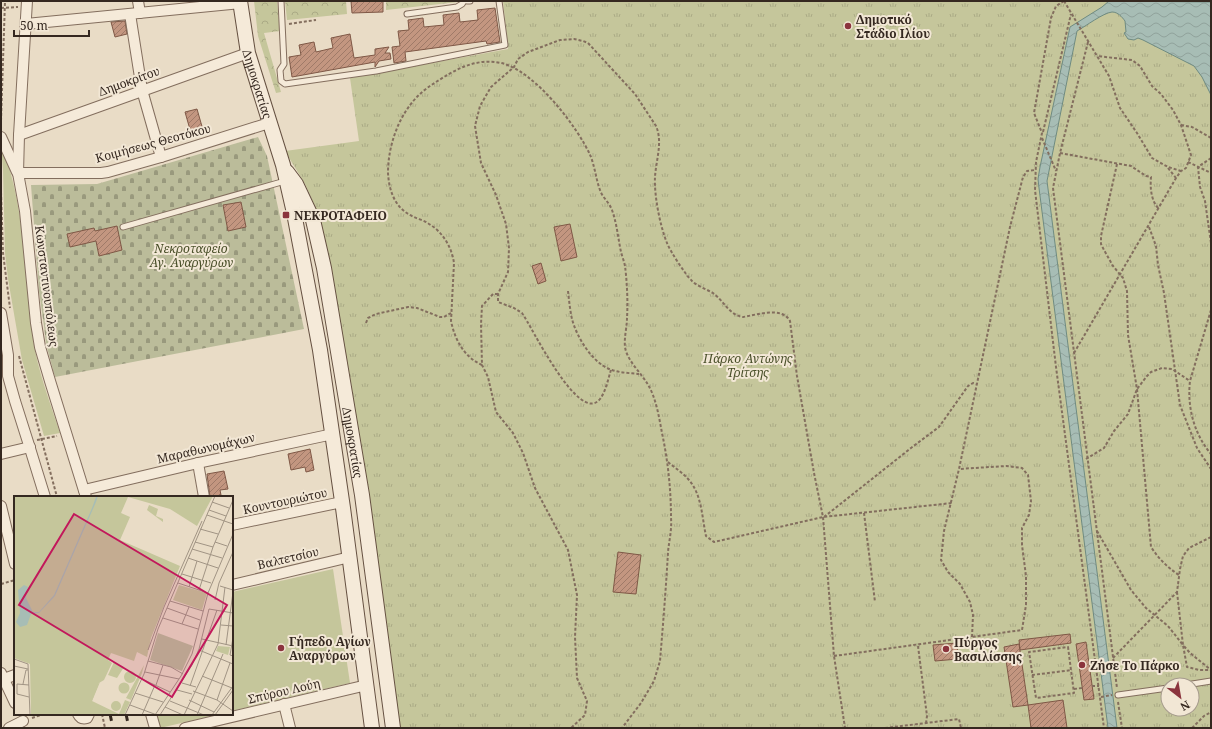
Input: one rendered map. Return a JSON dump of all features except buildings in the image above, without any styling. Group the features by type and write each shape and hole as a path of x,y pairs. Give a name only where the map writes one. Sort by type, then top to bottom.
{"main road":[{"name":"Δημοκρατίας","path":"241,2 248,53 286,181 319,344 350,557 372,728"},
{"name":"Δημοκρατίας","path":"282,165 296,184 310,213 316,232 322,261 362,495 393,728"}],"street":[{"name":"Κωνσταντινουπόλεως","path":"28,1 19,134 18,173 25,217 36,323 40,347 85,493"},
{"path":"138,1 135,14 142,90 161,157"},
{"path":"26,24 241,2"},
{"name":"Δημοκρίτου","path":"19,134 248,53"},
{"name":"Κοιμήσεως Θεοτόκου","path":"18,173 101,173 161,157 269,123"},
{"path":"1,137 18,173"},
{"path":"6,314 8,355 4,370 29,444 44,496"},
{"name":"Μαραθωνομάχων","path":"85,493 198,463 333,434"},
{"path":"1,454 29,444"},
{"path":"198,463 204,496"},
{"name":"Κουντουριώτου","path":"233,525 342,502"},
{"path":"1,506 14,560"},
{"name":"Βαλτετσίου","path":"233,585 350,557"},
{"path":"14,674 2,677 14,702"},
{"name":"Σπύρου Λούη","path":"185,728 220,724 284,704 367,685"},
{"path":"284,704 290,728"},
{"path":"85,715 90,728"},
{"path":"151,715 155,728"},
{"path":"9,728 23,721"}],"lane":[{"path":"281,1 284,64 280,70 281,81 285,84 376,71 505,45 499,1"},
{"path":"407,14 457,7 464,1"},
{"path":"123,227 286,181"},
{"path":"1200,683 1211,682"},
{"path":"1116,695 1160,689"}],"path":[{"path":"1,121 5,1"},
{"path":"1042,133 1034,113 1051,18 1056,6 1064,1 1109,76 1114,94 1123,114 1137,132 1152,158 1168,167 1181,171"},
{"path":"1071,13 1041,137 1035,170 1035,190 1099,686 1102,697 1104,728"},
{"path":"282,25 316,20"},
{"path":"611,370 607,385 600,400 593,403 583,401 575,394 548,360 522,313 514,308 498,302 498,294 508,272 509,248 506,224 496,195 481,163 474,126 480,106 491,87 514,67 518,59 528,52 568,38 588,43 635,94 658,131 659,140 655,191 665,237 667,245 693,282 718,296 734,314 743,317 776,313 789,318 812,466 823,517 834,656 845,728"},
{"path":"1088,42 1060,153 1053,188 1086,458 1113,658 1116,695 1122,728"},
{"path":"1073,354 1120,273 1149,227 1176,178 1181,171 1186,168 1191,155 1181,125 1173,110 1161,94 1152,86 1140,66 1132,60 1097,56"},
{"path":"482,365 473,361 460,346 453,330 451,312 454,263 450,247 444,237 429,223 403,211 397,205 394,200 388,173 395,135 399,123 416,97 430,86 465,65 476,62 500,62 514,67 549,96 573,128 591,159 599,188 612,209 625,266 627,301 625,349 639,374 647,384 657,408 668,462 672,520 660,661 654,681 641,703 622,728"},
{"path":"1181,125 1192,126 1211,138"},
{"path":"1041,137 1056,171"},
{"path":"1060,153 1135,168 1146,176 1151,177 1153,200 1159,209"},
{"path":"1198,167 1211,158"},
{"path":"1188,162 1211,173"},
{"path":"1117,164 1101,244 1113,266 1123,278 1127,291 1128,335 1137,389 1151,547 1158,558 1168,568 1179,575"},
{"path":"1168,167 1176,178"},
{"path":"1198,167 1200,186 1210,227 1211,243"},
{"path":"972,637 973,615 970,602 960,584 948,572 941,560 944,531 952,503 1010,227 1023,177 1027,171 1035,170"},
{"path":"1,192 6,314"},
{"path":"1149,227 1156,246 1180,405 1197,448 1211,469"},
{"path":"568,291 572,320 584,346 597,362 611,370 639,374"},
{"path":"498,294 493,294 482,306 482,365 488,377 496,412 512,433 523,453 535,488 568,550 577,595 575,637 577,678 587,701 585,715 571,728"},
{"path":"366,323 368,318 376,314 408,308 417,308 440,317 444,317 451,312"},
{"path":"1211,310 1190,382 1189,391 1193,419 1197,432 1211,454"},
{"path":"18,353 58,496"},
{"path":"1086,458 1104,448 1114,431 1128,414 1137,389 1151,372 1162,368 1172,369 1190,382"},
{"path":"823,517 939,427 968,386 973,383 976,384"},
{"path":"29,444 42,439 61,435"},
{"path":"668,462 690,481 700,500 702,521 706,536 714,542 823,517 952,503"},
{"path":"834,656 918,646 1022,630 1026,604 1026,576 1022,546 1022,528 1029,515 1031,501 1028,475 1022,468 1006,466 959,469"},
{"path":"864,513 875,602"},
{"path":"1096,528 1131,590 1146,608 1168,626 1190,653 1211,670"},
{"path":"1211,537 1189,548 1183,556 1177,592 1187,667 1199,670 1211,670"},
{"path":"1,584 14,580"},
{"path":"1113,658 1177,592"},
{"path":"918,646 927,716 926,723"},
{"path":"1068,647 1074,693 1036,698 1032,675 1029,652 1068,647"},
{"path":"1032,675 1072,670"},
{"path":"1092,686 1099,686"},
{"path":"1074,689 1082,688"},
{"path":"1102,697 1116,695"},
{"path":"1192,728 1204,716 1211,712"},
{"path":"23,721 41,715"},
{"path":"102,715 105,728"},
{"path":"885,728 959,719 961,728"}],"green space":[{"path":"254,1 277,1 280,31 264,33 281,92 276,93 258,36"},
{"path":"285,1 346,1 347,14 287,20"},
{"path":"386,1 460,1 386,10"},
{"name":"Πάρκο Αντώνης Τρίτσης","path":"503,1 1211,1 1211,728 399,728 351,383 331,270 315,206 305,184 285,151 359,141 350,78 508,49"},
{"name":"Νεκροταφείο Αγ. Αναργύρων","path":"258,137 267,156 304,329 55,377 46,344 39,291 31,185 97,184"},
{"path":"1,144 9,168 20,216 35,351 60,433 44,436 22,360 8,279 5,253"},
{"name":"Γήπεδο Αγίων Αναργύρων","path":"333,569 350,683 233,711 233,592"},
{"path":"155,715 216,715 160,728 158,728"}],"water":[{"path":"1109,1 1211,2 1211,95 1202,77 1194,66 1143,40 1138,38 1134,40 1128,39 1124,33 1126,32 1125,21 1116,13 1108,13 1077,31 1047,181 1117,728 1108,728 1038,179 1070,27"}],"railway":[{"path":"110,715 113,728"},
{"path":"126,715 129,728"}],"place":[{"name":"Δημοτικό Στάδιο Ιλίου","path":"848,26"},
{"name":"ΝΕΚΡΟΤΑΦΕΙΟ","path":"286,215"},
{"name":"Γήπεδο Αγίων Αναργύρων","path":"281,648"},
{"name":"Πύργος Βασιλίσσης","path":"946,649"},
{"name":"Ζήσε Το Πάρκο","path":"1082,665"}]}
